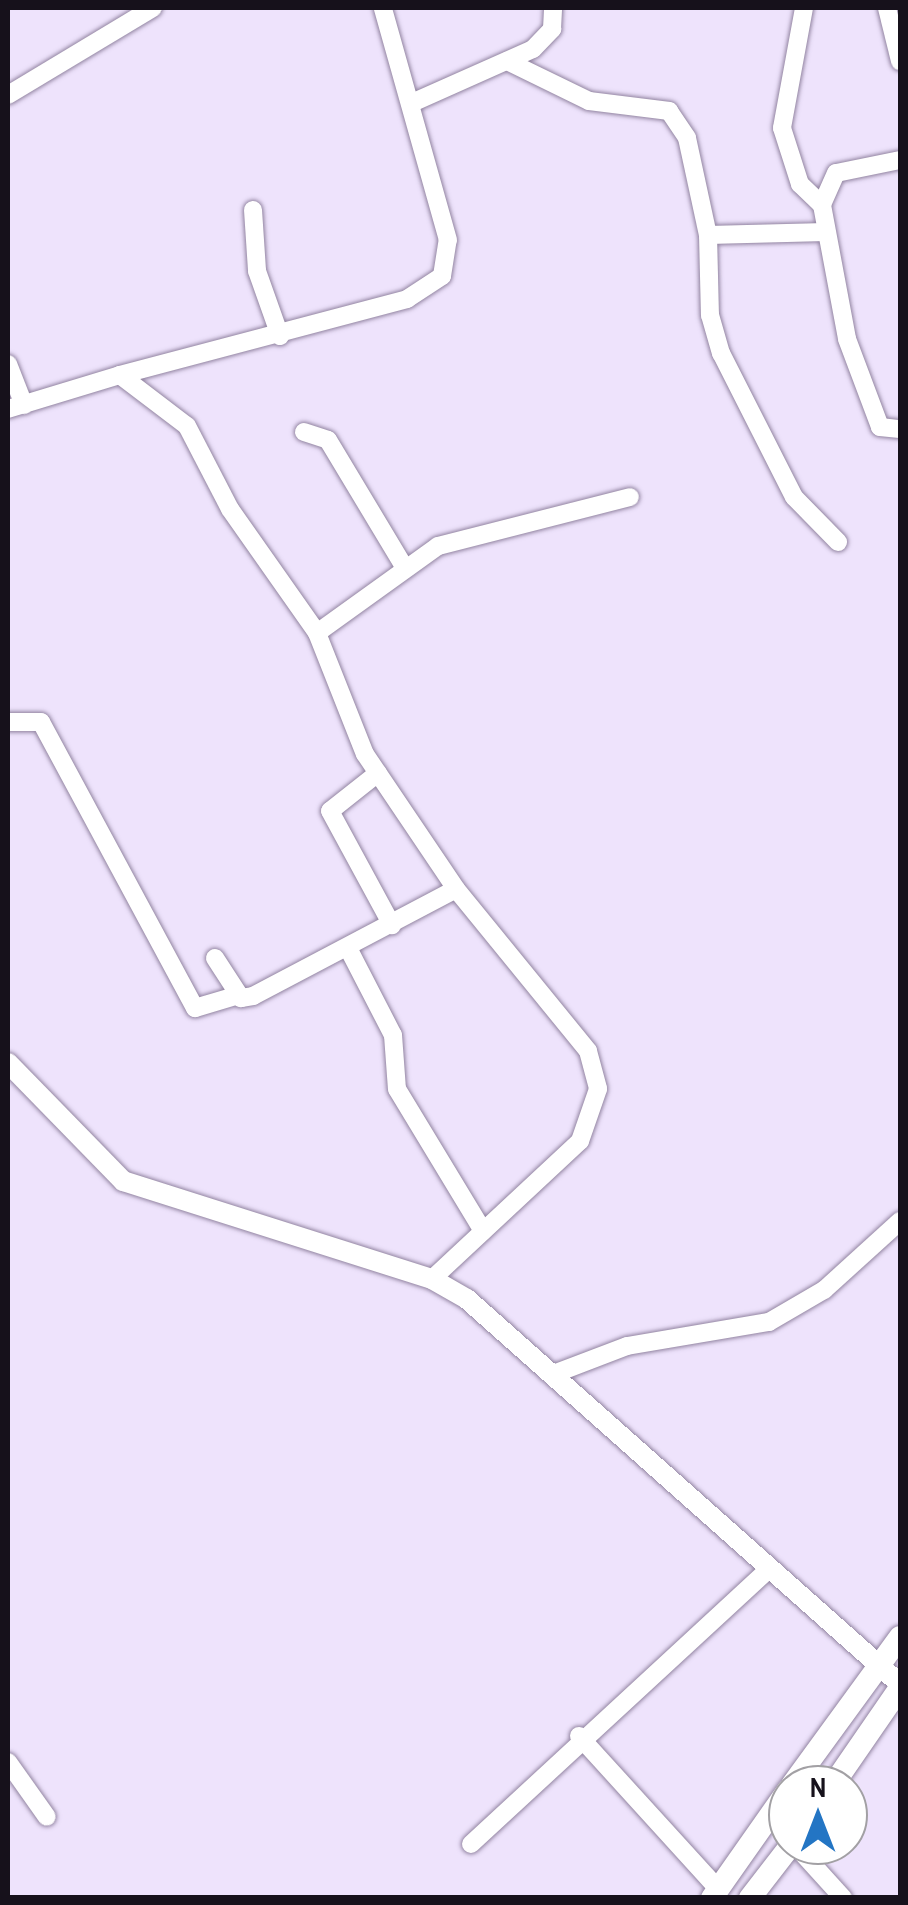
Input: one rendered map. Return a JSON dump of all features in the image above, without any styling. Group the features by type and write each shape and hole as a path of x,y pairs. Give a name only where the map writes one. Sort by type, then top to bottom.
{"main road":[{"path":"806,1765 877,1661 900,1637"},
{"path":"847,1765 900,1686"},
{"path":"715,1893 768,1819"},
{"path":"750,1898 777,1865"}],"street":[{"path":"8,95 153,8"},
{"path":"8,364 16,407 120,375 280,336 407,299 442,276 448,240 414,102 383,8"},
{"path":"414,102 543,42 553,8"},
{"path":"804,8 782,128 800,184 822,205"},
{"path":"887,8 900,60"},
{"path":"507,61 589,102 669,112 687,138 708,234 710,315 721,353 794,496 838,542"},
{"path":"900,160 836,173 822,205 841,321 880,427 900,429"},
{"path":"253,210 257,272 280,336"},
{"path":"708,234 826,232"},
{"path":"120,375 194,435 230,509 317,634 378,773 456,890 579,1039 597,1076 594,1114 571,1154 432,1279"},
{"path":"304,432 328,440 403,564"},
{"path":"317,634 403,564 474,532 630,498"},
{"path":"8,722 42,722 195,1008 239,996 348,948 456,890"},
{"path":"378,773 330,811 392,925"},
{"path":"348,948 394,1036 397,1089 482,1232"},
{"path":"215,958 239,996"},
{"path":"8,1063 123,1181 432,1279 551,1376 767,1571 877,1661 900,1686"},
{"path":"551,1376 628,1346 769,1322 824,1290 900,1221"},
{"path":"470,1844 580,1736 767,1571"},
{"path":"580,1736 715,1893"},
{"path":"8,1762 47,1817"},
{"path":"812,1865 843,1898"}]}
